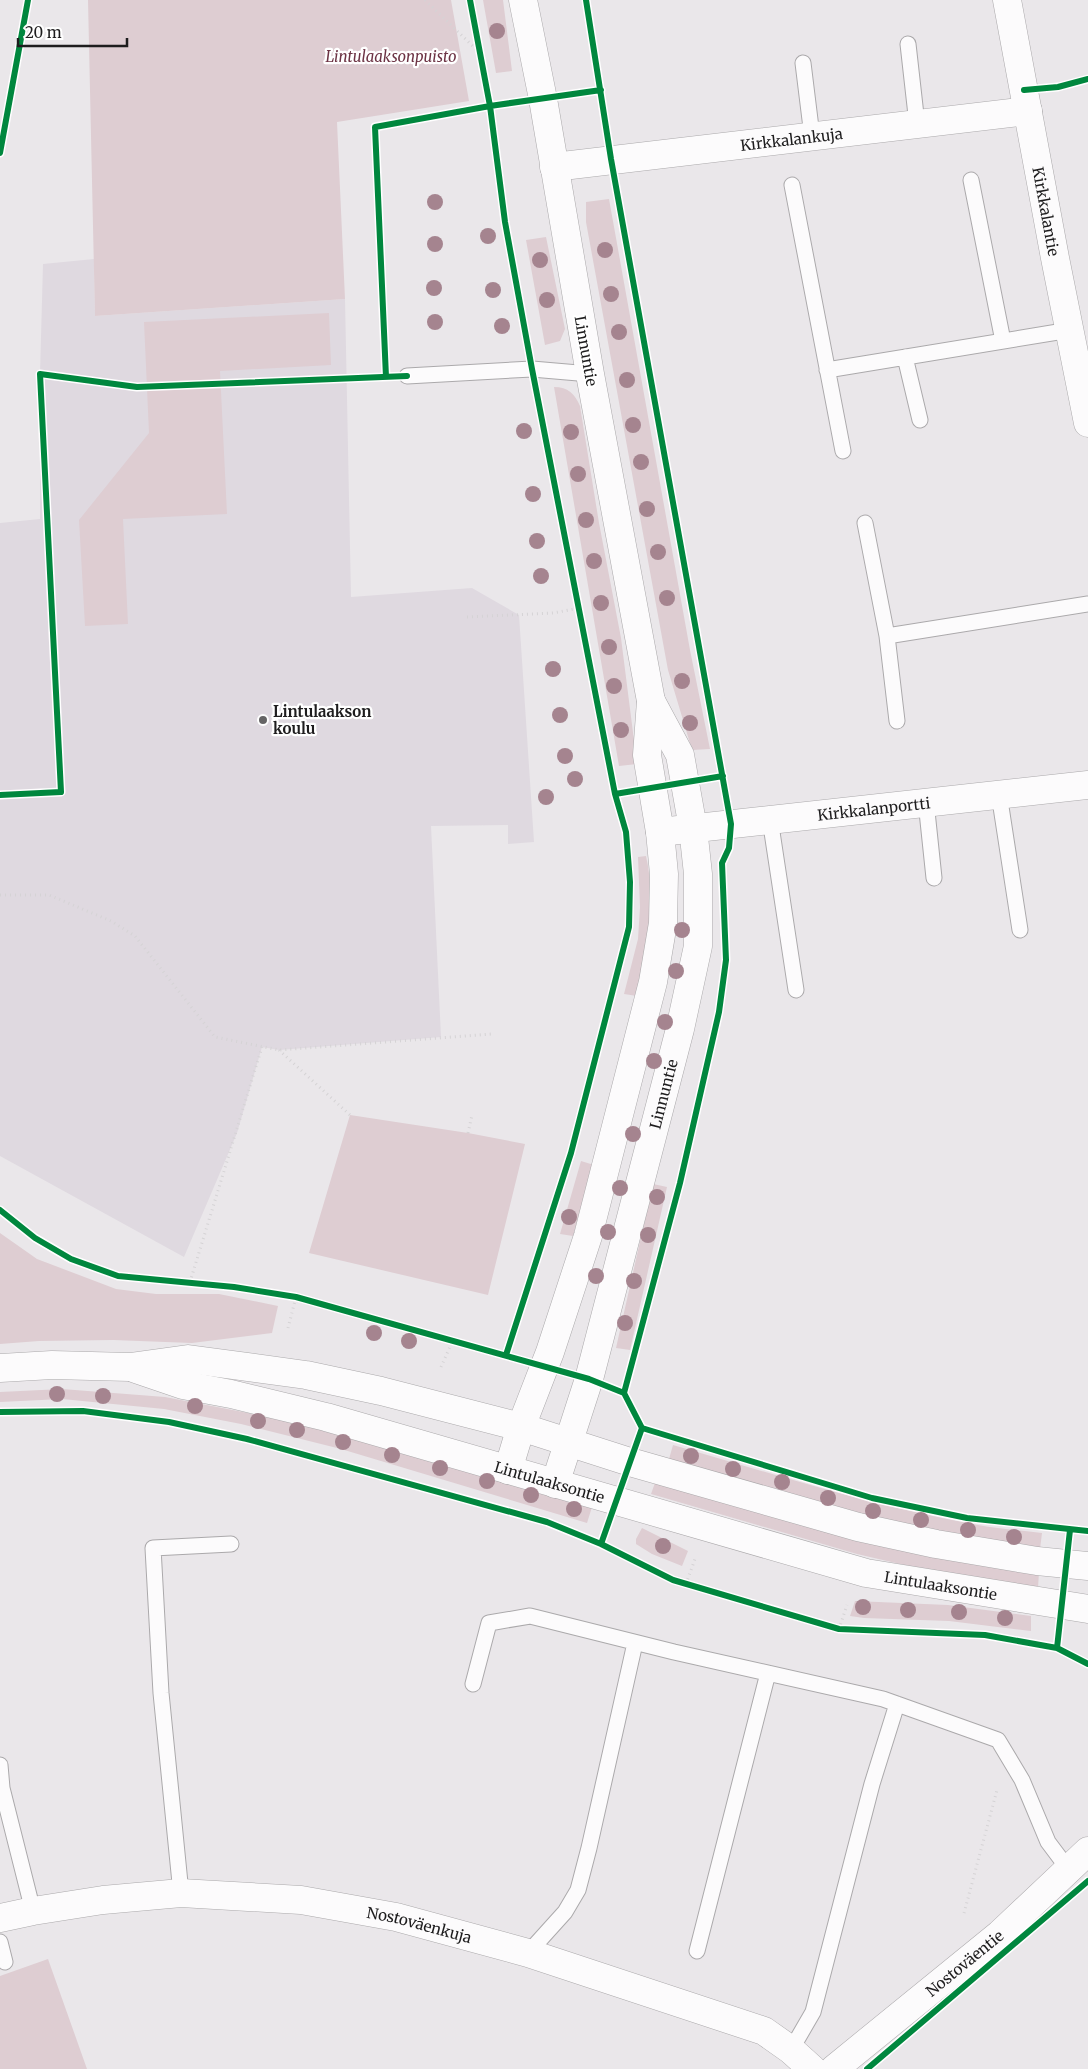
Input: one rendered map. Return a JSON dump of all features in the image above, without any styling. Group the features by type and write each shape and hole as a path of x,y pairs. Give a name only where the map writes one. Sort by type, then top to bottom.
{"street":[{"name":"Linnuntie","path":"508,1470 521,1427 550,1352 588,1236 653,982 663,923 664,874 660,832 647,755 652,701 590,374 543,99 523,0"},
{"name":"Kirkkalantie","path":"1007,0 1088,423"},
{"name":"Kirkkalankuja","path":"554,166 1028,112"},
{"name":"Linnuntie","path":"555,1484 589,1379 680,1029 698,946 698,874 693,828 680,755 652,701"},
{"name":"Kirkkalanportti","path":"660,832 1088,785"},
{"name":"Lintulaaksontie","path":"0,1368 52,1365 130,1367 188,1359 297,1374 381,1391 521,1427 630,1462 858,1527 936,1544 1037,1561 1088,1566"},
{"name":"Lintulaaksontie","path":"130,1367 183,1385 231,1394 326,1418 866,1574 1088,1609"},
{"name":"Nostoväentie","path":"834,2069 1000,1934 1078,1860"},
{"name":"Nostoväenkuja","path":"0,1918 33,1910 103,1900 181,1893 301,1900 396,1918 528,1954 764,2031 792,2050 812,2069"}],"lane":[{"path":"908,44 917,124"},
{"path":"803,63 812,136"},
{"path":"971,180 1003,341"},
{"path":"792,185 843,451"},
{"path":"827,370 1070,330"},
{"path":"905,357 920,420"},
{"path":"407,376 532,369 590,374"},
{"path":"865,523 887,636 897,721"},
{"path":"887,636 1088,604"},
{"path":"999,794 1020,930"},
{"path":"926,802 934,878"},
{"path":"770,819 796,990"},
{"path":"181,1893 162,1694 153,1548 231,1544"},
{"path":"473,1684 489,1622 530,1616 635,1643 883,1699 998,1740 1022,1780 1048,1842 1078,1860"},
{"path":"528,1954 565,1912 578,1890 635,1643"},
{"path":"697,1951 768,1674"},
{"path":"792,2050 813,2012 872,1784 897,1704"},
{"path":"0,1766 2,1788 33,1910"},
{"path":"0,1942 5,1962"}],"path":[{"path":"425,0 480,54"},
{"path":"476,36 481,62"},
{"path":"578,598 582,618"},
{"path":"467,617 553,613 580,608"},
{"path":"0,895 48,895 111,921 134,936 215,1037 279,1050 492,1034"},
{"path":"190,1282 262,1047"},
{"path":"279,1050 350,1114"},
{"path":"468,1133 472,1115"},
{"path":"182,1281 199,1283"},
{"path":"287,1295 305,1299"},
{"path":"288,1328 296,1297"},
{"path":"444,1338 462,1343"},
{"path":"442,1367 453,1340"},
{"path":"695,1560 683,1583 696,1587"},
{"path":"839,1629 847,1605"},
{"path":"831,1626 839,1629 849,1629"},
{"path":"964,1913 1007,1756"}],"shaded area":[{"name":"Lintulaakson koulu","path":"94,259 95,316 345,299 351,597 472,588 519,615 534,842 508,844 508,825 431,826 441,1037 279,1050 262,1047 237,1133 184,1257 0,1156 0,523 40,519 40,374 43,264"}],"green space":[{"name":"Lintulaaksonpuisto","path":"88,0 451,0 469,101 337,122 345,299 95,316"},
{"path":"483,0 503,0 512,71 496,73"},
{"path":"609,199 690,650 710,749 692,750 668,670 586,222 586,202"},
{"path":"546,237 565,329 560,341 545,345 526,240"},
{"path":"329,313 331,365 220,371 227,514 123,519 128,624 85,626 79,520 149,433 144,322"},
{"path":"554,387 563,388 570,392 580,406 599,523 621,638 637,764 619,766"},
{"path":"646,856 651,892 651,909 647,944 637,996 624,994 638,939 640,907 638,857"},
{"path":"350,1115 468,1133 525,1144 488,1295 309,1253"},
{"path":"581,1161 594,1165 573,1236 560,1234"},
{"path":"653,1184 667,1187 630,1350 616,1348"},
{"path":"0,1233 37,1259 116,1289 156,1294 219,1294 278,1306 272,1333 192,1343 113,1340 39,1341 0,1344"},
{"path":"62,1389 165,1397 345,1434 592,1507 587,1523 341,1449 241,1424 164,1409 62,1399 0,1402 0,1392"},
{"path":"673,1445 901,1509 986,1526 1042,1533 1040,1549 913,1528 669,1459"},
{"path":"656,1480 1039,1572 1038,1588 913,1567 857,1554 651,1494"},
{"path":"642,1528 688,1551 682,1566 652,1554 636,1544 636,1539"},
{"path":"855,1601 948,1605 1031,1616 1031,1631 949,1621 850,1616"},
{"path":"48,1959 87,2069 0,2069 0,1976"}],"cycle path":[{"path":"0,153 28,0"},
{"path":"470,0 490,106 505,222 615,794 626,832 630,882 629,927 571,1153 506,1355"},
{"path":"586,0 611,159 731,824 729,848 722,863 726,960 719,1012 680,1183 624,1393"},
{"path":"1024,90 1058,87 1088,79"},
{"path":"386,377 375,127 490,106 601,90"},
{"path":"0,795 61,792 40,374 137,387 407,376"},
{"path":"615,794 723,776"},
{"path":"0,1210 35,1238 71,1259 118,1276 234,1287 296,1297 589,1379 624,1393 642,1428 872,1498 967,1518 1088,1531"},
{"path":"0,1412 83,1411 169,1422 247,1439 547,1522 601,1544 673,1580 839,1629 985,1635 1057,1648 1088,1664"},
{"path":"601,1544 642,1428"},
{"path":"1057,1648 1070,1530"},
{"path":"867,2069 1088,1881"}],"place":[{"name":"Lintulaakson koulu","path":"263,720"}]}
